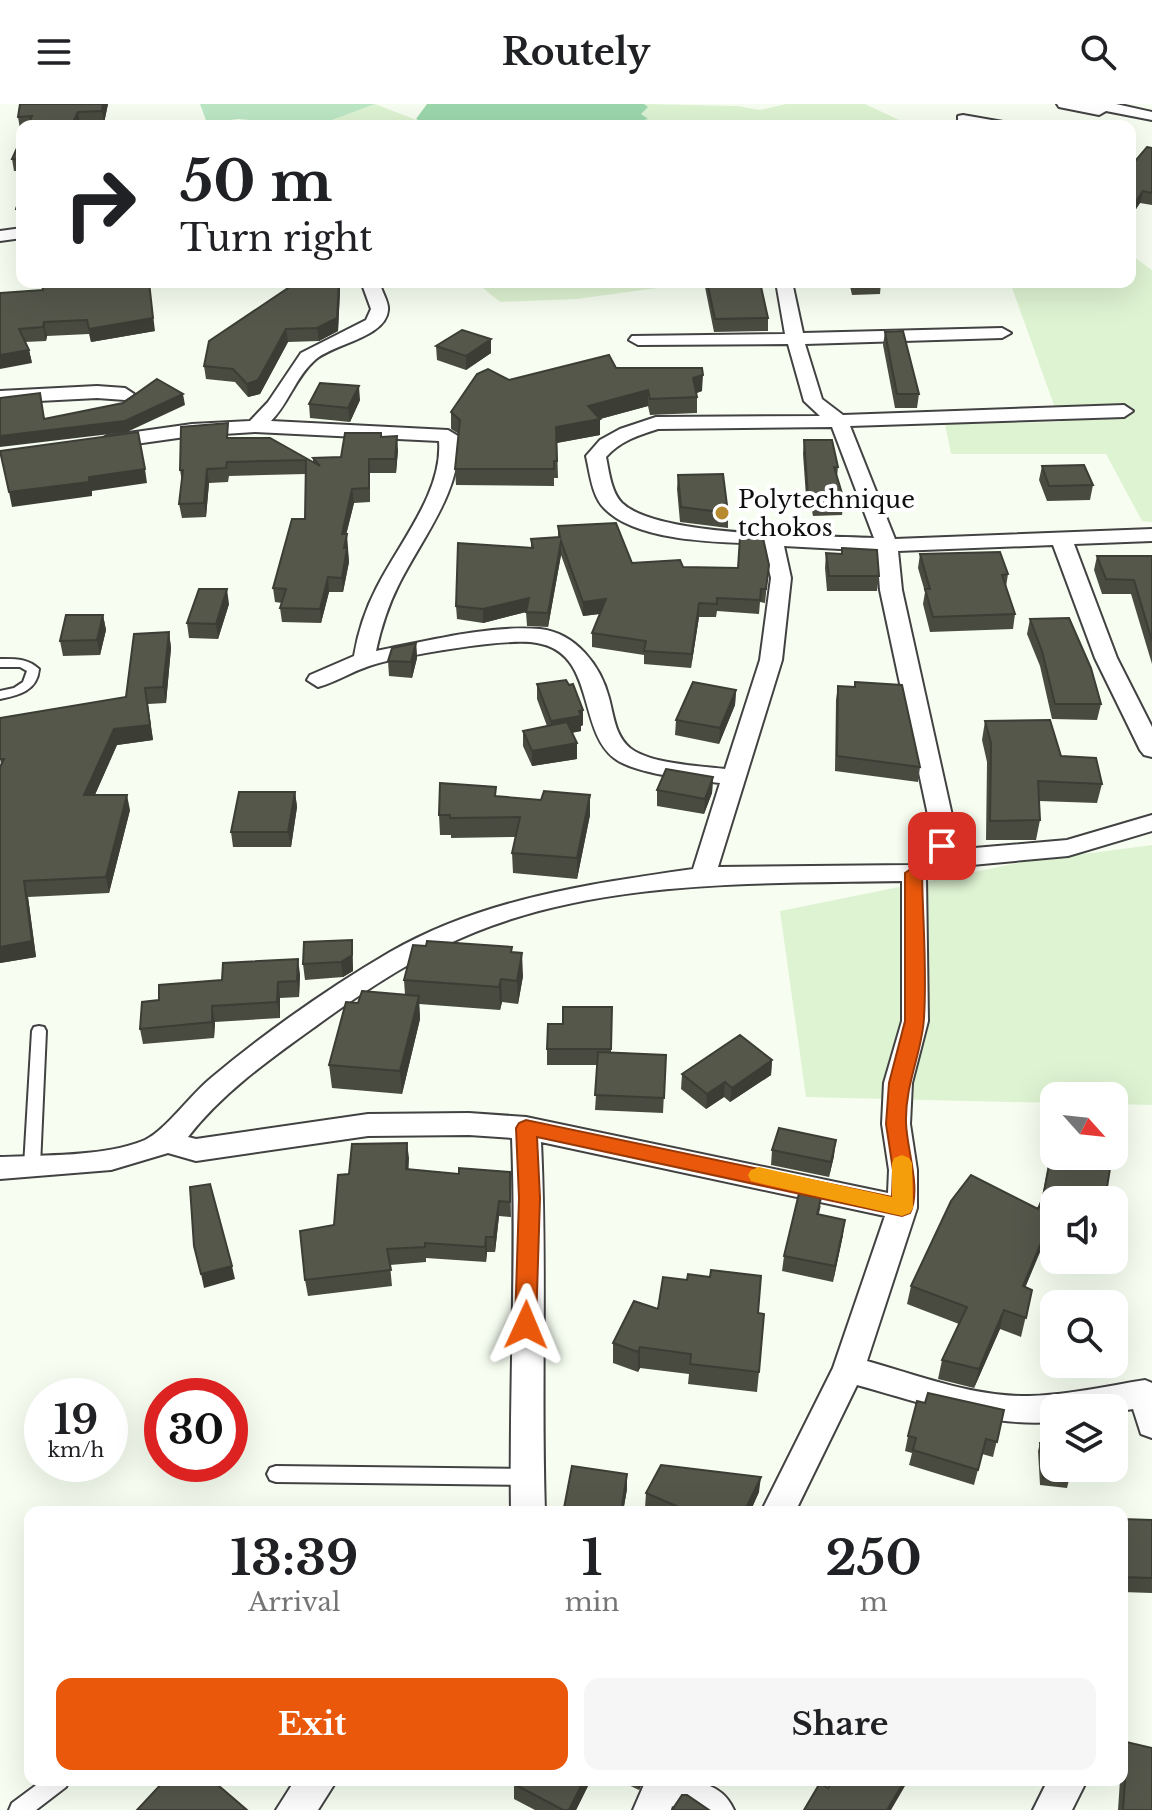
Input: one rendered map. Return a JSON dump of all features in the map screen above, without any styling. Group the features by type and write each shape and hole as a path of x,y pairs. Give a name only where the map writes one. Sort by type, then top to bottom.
{"street":[{"path":"1064,104 1152,116"},
{"path":"963,119 969,120"},
{"path":"255,426 271,410 287,382 312,353 370,325 380,308 372,288"},
{"path":"781,1506 849,1369 902,1208 903,1170 896,1124 898,1083 915,1021 924,867 942,846 943,829 891,590 887,545 839,421 813,401 795,339 785,288"},
{"path":"638,340 1002,333"},
{"path":"0,397 97,392 125,394"},
{"path":"1124,411 839,421 656,423 627,433 607,444 596,456 604,489 612,505 633,519 683,534 887,545 1152,535"},
{"path":"81,447 167,433 255,426 448,436 451,447 445,477 385,591 366,640 364,660"},
{"path":"1061,538 1106,658 1152,750"},
{"path":"703,876 771,660 781,578 772,539"},
{"path":"318,680 364,660 469,640 540,636 564,646 582,662 597,694 607,736 624,755 672,770 732,777"},
{"path":"166,1142 197,1106 335,1000 402,956 507,910 559,896 703,876 924,867 1068,848 1152,823"},
{"path":"0,1168 94,1162 166,1142 196,1150 368,1125 469,1124 526,1128 902,1208"},
{"path":"526,1128 529,1198 525,1402 528,1506"},
{"path":"849,1369 970,1402 1029,1412 1040,1410"},
{"path":"1128,1397 1145,1394 1152,1424"},
{"path":"1052,1810 1065,1786"},
{"path":"660,1790 715,1810"}],"lane":[{"path":"0,663 22,663 33,669 33,678 28,685 0,695"},
{"path":"32,1166 39,1031"},
{"path":"276,1474 527,1477"},
{"path":"19,1810 51,1786"}],"green space":[{"path":"200,104 375,104 332,120 206,120"},
{"path":"375,104 416,120 332,120"},
{"path":"427,104 644,104 648,107 641,114 648,119 644,120 416,119"},
{"path":"644,104 738,106 760,110 786,104 865,104 899,120 647,120 641,114 648,107"},
{"path":"1136,258 1152,270 1152,522 1142,521 1106,454 951,454 945,424 1060,422 1012,288 1136,288"},
{"path":"483,288 656,288 577,299 500,302"},
{"path":"1152,845 1152,1105 1128,1104 1128,1082 1040,1082 1040,1103 806,1097 780,911 1023,862"}],"building":[{"path":"20,104 103,104 102,111 78,112 74,120 18,117"},
{"path":"1147,147 1152,148 1152,193 1143,191 1136,201 1136,160"},
{"path":"150,288 153,318 89,329 87,320 44,322 43,327 19,329 29,350 0,355 0,293"},
{"path":"288,288 339,288 337,318 317,328 286,329 258,380 247,384 233,369 204,366 209,341"},
{"path":"708,288 761,288 768,318 715,319"},
{"path":"462,330 491,339 466,356 436,346"},
{"path":"903,331 919,394 897,394 885,332"},
{"path":"609,355 616,368 702,368 703,375 693,378 697,397 650,399 648,390 588,406 600,419 556,427 557,461 554,461 554,469 455,469 460,420 451,412 477,374 488,369 509,380"},
{"path":"157,379 183,394 125,421 0,436 0,398 40,393 44,419 123,403"},
{"path":"320,383 359,386 348,408 309,404"},
{"path":"228,423 227,438 270,438 320,466 313,458 341,457 345,433 397,436 395,459 369,459 369,488 352,489 342,534 347,534 344,548 347,548 342,578 328,577 320,609 280,608 286,589 273,588 292,519 305,519 306,460 227,462 226,468 207,469 204,503 179,504 183,470 180,470 181,427"},
{"path":"138,432 145,469 89,477 89,482 9,492 0,451"},
{"path":"804,440 832,440 838,467 834,467 844,500 814,501 813,496 808,496"},
{"path":"1084,465 1093,485 1049,486 1042,466"},
{"path":"723,474 728,513 681,507 678,475"},
{"path":"616,523 632,563 680,560 683,567 738,568 740,537 763,538 769,565 766,589 761,589 760,600 717,598 717,604 699,603 692,654 644,651 646,641 592,633 606,599 583,602 561,541 548,613 526,612 529,598 483,609 456,606 458,543 533,548 531,539 560,537 558,526"},
{"path":"842,548 877,550 879,576 829,576 826,553 842,554"},
{"path":"1000,552 1008,574 1002,575 1015,614 933,617 925,589 930,589 920,554"},
{"path":"1097,556 1152,556 1152,641 1134,580 1106,579"},
{"path":"199,589 227,589 216,624 187,623"},
{"path":"66,615 103,615 97,640 60,641"},
{"path":"1069,618 1091,668 1101,704 1055,704 1042,651 1030,619"},
{"path":"169,632 163,687 145,688 150,725 114,729 84,795 127,795 106,877 24,881 32,941 0,947 0,767 4,759 0,759 0,718 126,697 134,634"},
{"path":"416,643 411,662 388,661 392,648"},
{"path":"566,680 569,685 573,684 583,710 579,711 581,716 551,721 537,684"},
{"path":"693,682 736,690 720,728 676,720"},
{"path":"855,682 902,685 920,767 837,756 838,686 855,687"},
{"path":"1050,720 1061,756 1096,758 1102,784 1038,781 1040,820 990,821 991,743 985,721"},
{"path":"567,722 577,743 532,751 523,731"},
{"path":"666,769 713,777 705,799 657,790"},
{"path":"440,783 496,787 495,796 541,800 544,791 590,795 577,858 512,853 520,817 450,818 450,815 439,815"},
{"path":"239,792 295,792 288,832 231,832"},
{"path":"352,940 352,955 341,962 303,964 304,942"},
{"path":"427,941 512,947 511,952 522,953 517,981 501,979 499,987 404,980 413,945 426,946"},
{"path":"298,959 297,981 278,982 277,1002 212,1006 212,1022 140,1029 142,1002 159,1000 159,985 222,980 223,963"},
{"path":"362,991 419,996 400,1071 329,1065 346,1002 358,1003"},
{"path":"563,1007 612,1007 611,1049 547,1049 548,1024 563,1024"},
{"path":"740,1035 772,1060 732,1088 725,1082 707,1094 682,1074"},
{"path":"598,1052 666,1055 664,1098 595,1095"},
{"path":"779,1128 836,1140 831,1162 772,1150"},
{"path":"407,1143 406,1169 459,1174 459,1168 510,1172 510,1202 499,1201 494,1237 486,1237 485,1247 425,1243 425,1247 387,1249 391,1270 305,1280 300,1231 334,1225 338,1175 349,1174 352,1144"},
{"path":"1048,1170 1110,1170 1107,1186 1045,1186"},
{"path":"971,1175 1038,1209 1040,1204 1040,1245 1023,1286 1032,1290 1026,1318 1004,1310 979,1369 942,1360 967,1307 911,1286 951,1201"},
{"path":"210,1184 232,1266 201,1274 194,1246 190,1187"},
{"path":"801,1185 823,1190 817,1214 845,1220 835,1266 784,1256"},
{"path":"711,1270 761,1276 758,1313 764,1314 759,1372 690,1364 691,1354 640,1347 638,1352 613,1343 634,1301 658,1309 663,1277 687,1280 688,1274 710,1277"},
{"path":"928,1393 1004,1410 997,1442 986,1439 978,1470 913,1450 916,1438 908,1436 917,1401 925,1403"},
{"path":"661,1465 761,1477 747,1506 676,1506 646,1493"},
{"path":"572,1466 627,1474 622,1506 564,1506"},
{"path":"1128,1519 1152,1520 1152,1578 1128,1577"},
{"path":"1128,1742 1152,1748 1152,1810 1123,1810 1125,1786 1128,1786"},
{"path":"159,1786 219,1786 247,1810 137,1810"},
{"path":"518,1786 581,1786 569,1810 563,1810"},
{"path":"818,1786 901,1786 887,1810 804,1810"},
{"path":"682,1795 687,1795 709,1810 672,1810"}],"slow traffic":[{"path":"759,1175 902,1208 902,1163"}],"place":[{"name":"Polytechnique tchokos","path":"722,513"}],"route":[{"path":"526,1325 529,1198 526,1128 902,1208 903,1170 896,1124 898,1083 915,1021 914,873 935,860 942,846"}]}
